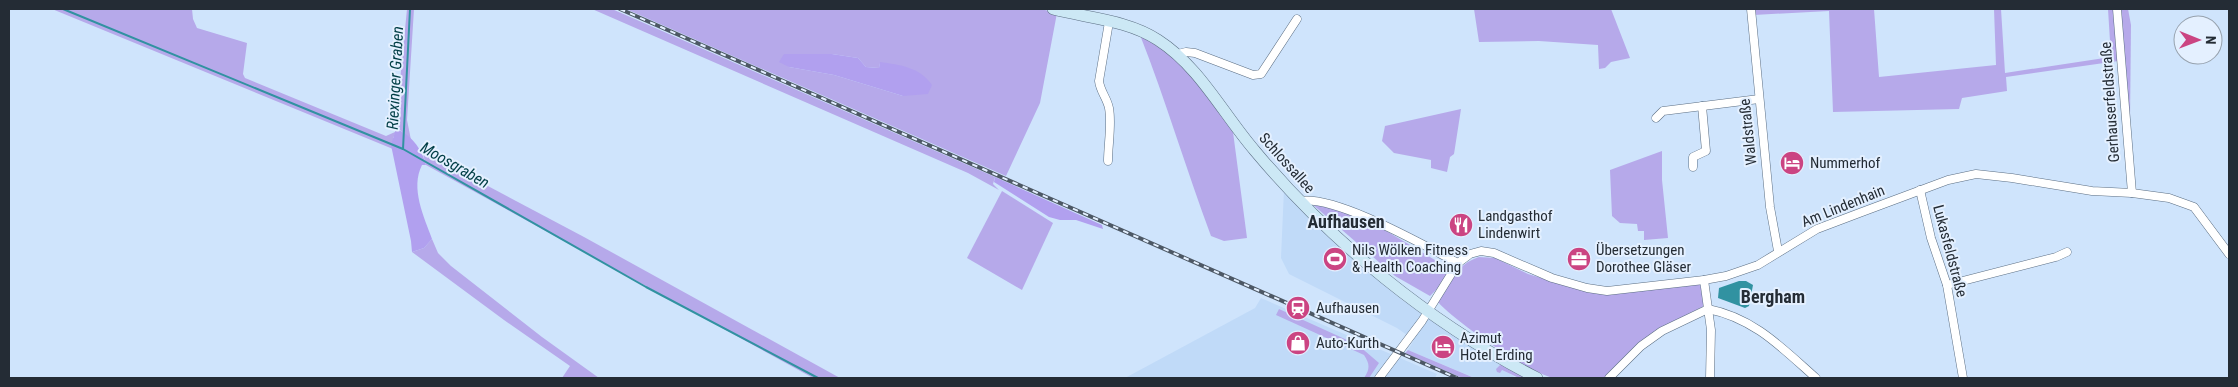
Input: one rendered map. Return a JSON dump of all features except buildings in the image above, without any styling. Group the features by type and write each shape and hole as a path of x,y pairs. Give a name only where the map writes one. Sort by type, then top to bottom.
{"main road":[{"name":"Schlossallee","path":"1053,9 1146,33 1178,54 1205,85 1254,151 1327,229 1380,275 1428,310 1489,352 1536,378"}],"street":[{"name":"Waldstraße","path":"1751,9 1770,207 1778,251"},
{"name":"Gerhauserfeldstraße","path":"2117,9 2132,193"},
{"name":"Schlossallee","path":"1178,54 1195,53 1253,75 1258,75 1261,74 1297,19"},
{"path":"1108,161 1110,109 1099,82 1109,22"},
{"path":"1656,118 1663,111 1759,99"},
{"path":"1693,167 1693,157 1706,150 1702,106"},
{"name":"Am Lindenhain","path":"1458,262 1470,254 1481,251 1494,253 1552,278 1586,288 1608,291 1704,280 1758,265 1778,251 1817,230 1948,180 1976,174 2092,191 2132,193 2169,198 2194,207 2229,254"},
{"name":"Lukasfeldstraße","path":"1920,190 1931,238 1947,285 1963,378"},
{"path":"1300,201 1312,200 1330,203 1388,227 1458,262 1428,310 1379,378"},
{"path":"1947,285 2056,257 2066,252"},
{"path":"1704,280 1711,330 1710,378"},
{"path":"1609,378 1641,346 1662,331 1708,309 1742,319 1758,329 1816,378"}],"shaded area":[{"path":"52,9 192,9 193,19 197,28 247,43 243,74 245,78 386,136 395,132 407,9 414,9 407,120 411,140 400,130 396,132 393,138 393,149"},
{"path":"592,9 612,9 995,177 993,184 999,190 968,173"},
{"path":"626,9 1041,9 1057,13 1040,103 1006,176","holes":["784,54 832,54 858,58 866,67 879,68 880,63 903,96 834,75 789,67"]},
{"path":"1474,9 1611,9 1630,58 1611,62 1605,68 1599,69 1598,45 1539,41 1479,42"},
{"path":"1753,9 1874,9 1879,77 1996,65 1994,9 2001,9 2005,73 2111,57 2108,9 2113,9 2118,61 2006,77 2007,91 1962,98 1959,109 1833,112 1829,11 1754,15"},
{"path":"2119,9 2128,9 2131,25 2130,120"},
{"path":"1140,35 1181,62 1233,132 1247,238 1224,241 1211,236"},
{"path":"784,54 832,54 858,58 866,67 879,68 880,62 895,64 922,74 932,85 928,94 903,96 834,75 789,67 779,62"},
{"path":"1461,109 1454,154 1450,157 1447,172 1431,168 1431,160 1394,153 1382,141 1385,126"},
{"path":"399,130 409,136 416,144 426,165 422,165 417,183 419,202 432,239 424,248 412,252 391,145 395,132"},
{"path":"422,151 584,237 840,378 813,378 426,165"},
{"path":"1662,151 1662,180 1668,238 1644,240 1644,231 1638,231 1637,224 1620,223 1612,216 1610,170"},
{"path":"995,177 1102,225 1103,229 1076,220 1060,220 1049,217 994,182"},
{"path":"1284,189 1362,266 1402,300 1501,364 1496,370 1502,370 1514,376 1512,378 1475,378 1408,350 1414,340 1397,328 1289,274 1281,258"},
{"path":"1002,191 1053,223 1022,290 967,258"},
{"path":"1311,203 1317,203 1373,223 1450,269 1439,287 1430,296 1395,276"},
{"path":"432,239 438,253 451,266 542,337 599,378 562,378 570,366 412,252 424,248"},
{"path":"1479,257 1495,258 1528,274 1588,292 1700,283 1704,306 1659,329 1604,378 1554,378 1543,375 1493,346 1459,321 1438,302 1459,269 1471,260"},
{"path":"1739,281 1746,281 1753,285 1749,306 1745,308 1718,298 1719,288"},
{"path":"1261,298 1437,374 1435,378 1125,378 1255,308"},
{"path":"1279,309 1358,345 1379,363 1369,378 1364,378 1368,366 1364,355 1276,315"},
{"path":"1408,350 1475,378 1462,378 1405,353"},
{"path":"1501,364 1527,378 1519,378 1502,370 1500,373 1497,372 1496,369"}],"waterway":[{"name":"Moosgraben","path":"63,9 403,149 646,287 818,378"},
{"name":"Riexinger Graben","path":"403,149 410,9"}],"railway":[{"path":"620,9 1457,378"}],"place":[{"name":"Nummerhof","path":"1792,163"},
{"name":"Landgasthof Lindenwirt","path":"1461,225"},
{"name":"Nils Wölken Fitness & Health Coaching","path":"1335,259"},
{"name":"Übersetzungen Dorothee Gläser","path":"1579,259"},
{"name":"Aufhausen","path":"1298,308"},
{"name":"Auto-Kurth","path":"1298,343"},
{"name":"Azimut Hotel Erding","path":"1443,347"}],"district":[{"name":"Aufhausen","path":"1346,221"},
{"name":"Bergham","path":"1773,296"}]}
